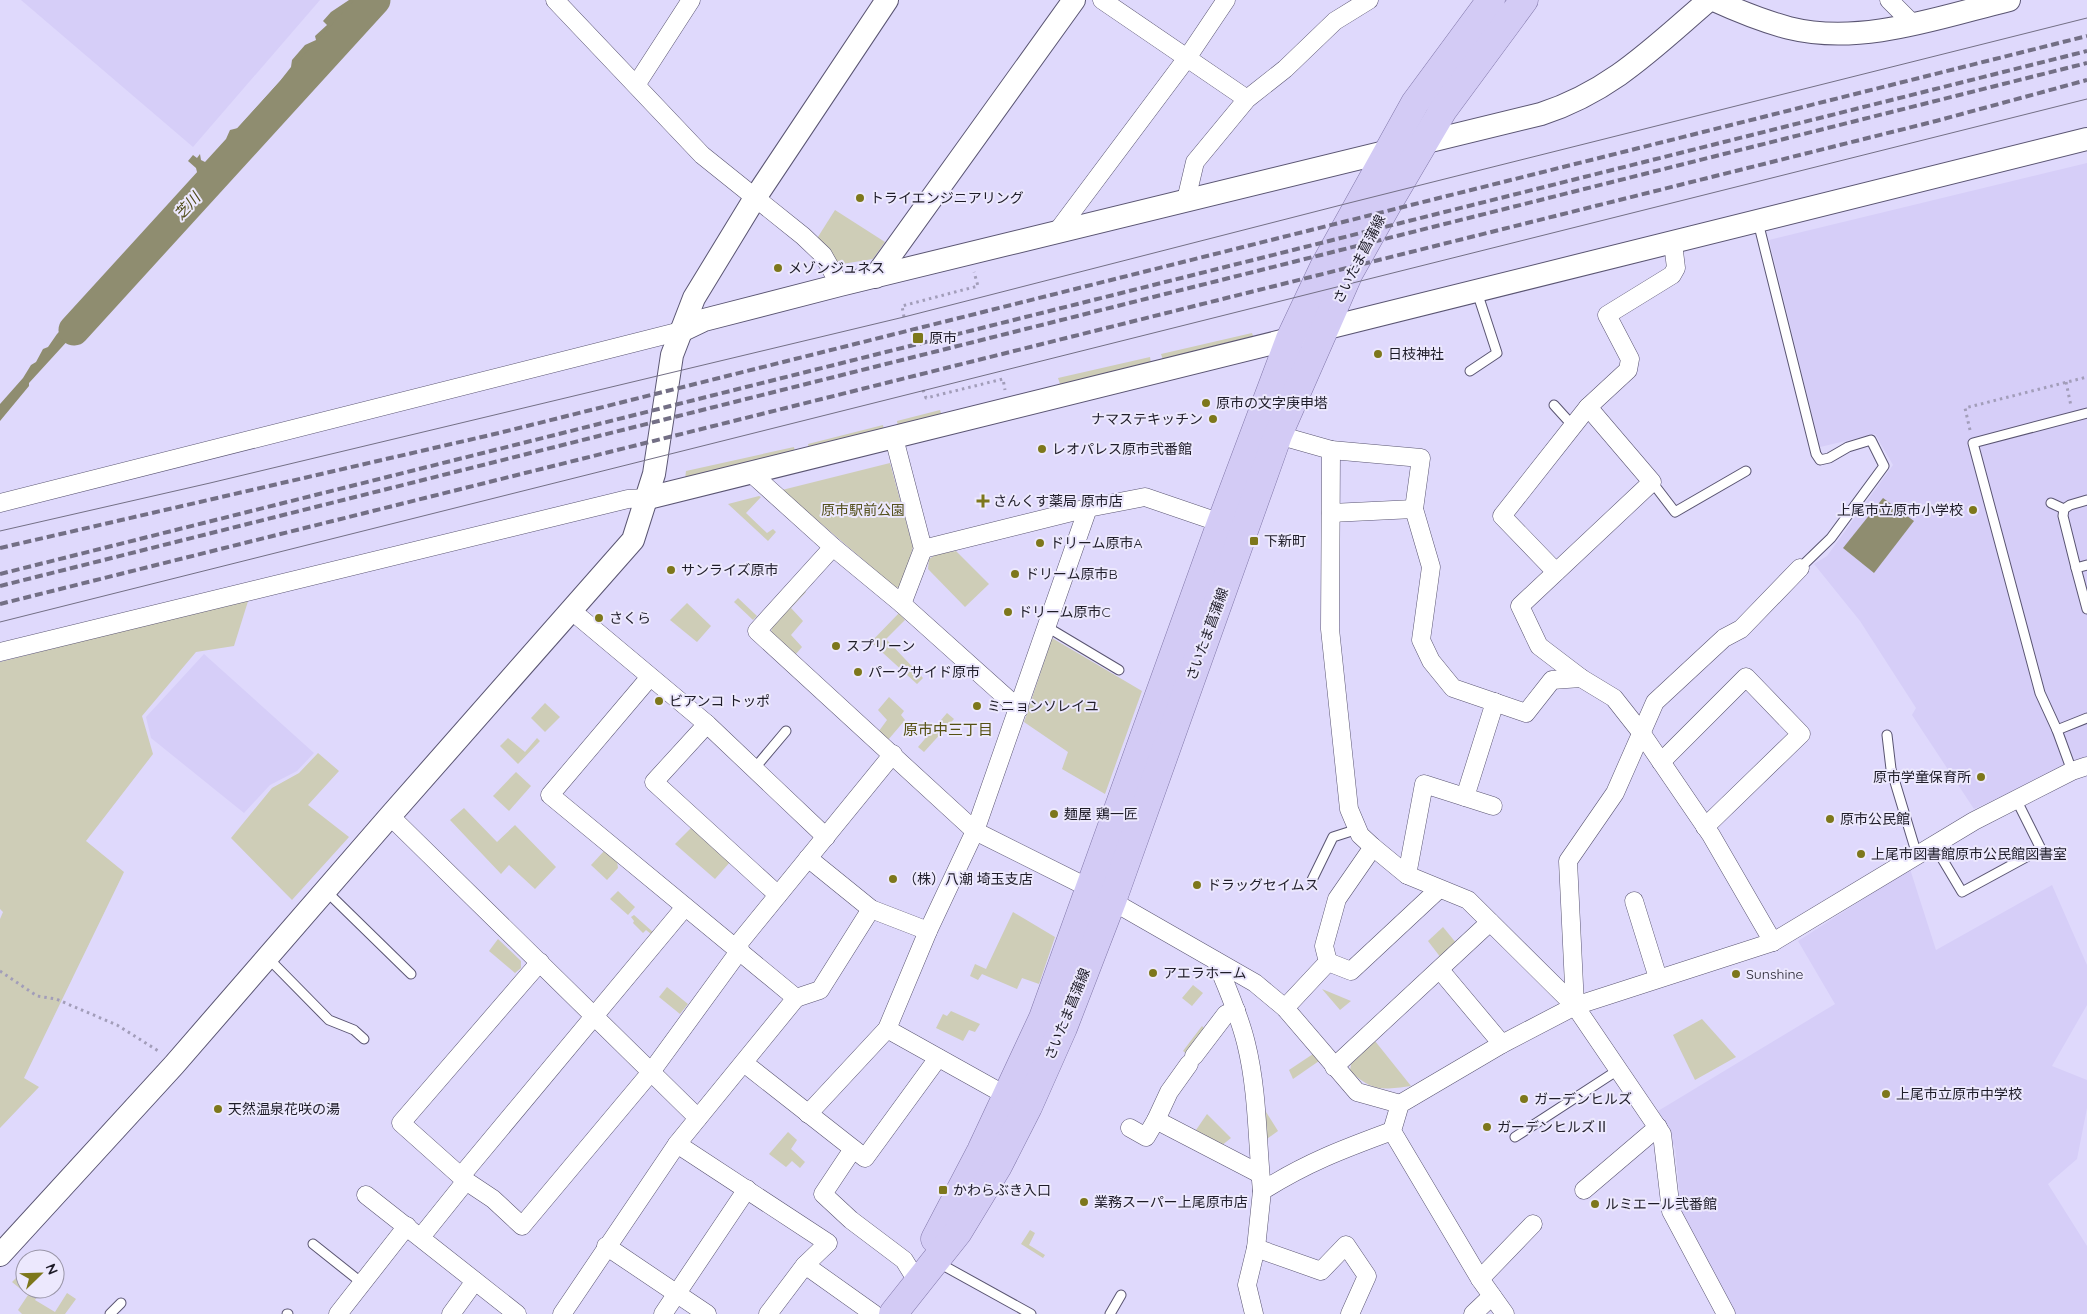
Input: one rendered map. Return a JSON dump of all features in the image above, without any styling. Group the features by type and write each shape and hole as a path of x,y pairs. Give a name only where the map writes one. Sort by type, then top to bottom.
{"main road":[{"name":"さいたま菖蒲線","path":"926,1270 943,1222 1007,1096 1101,895 1278,435 1323,329 1350,274 1422,144 1470,71 1524,0"},
{"name":"さいたま菖蒲線","path":"893,1314 958,1232 998,1166 1028,1106 1063,1028 1101,895 1221,523 1290,339 1324,267 1388,151 1416,103 1482,3"},
{"path":"874,1314 893,1292 926,1270"},
{"path":"910,1314 926,1270"}],"street":[{"path":"555,0 702,155 823,255 840,285"},
{"path":"636,85 691,0"},
{"path":"0,1256 174,1065 325,890 633,540 648,498 654,474 672,355 694,298 755,198 887,0"},
{"path":"875,277 1074,0"},
{"path":"1102,0 1248,99"},
{"path":"1056,233 1186,58 1226,0"},
{"path":"1186,200 1195,162 1248,99 1285,69 1335,21 1369,0"},
{"path":"0,503 681,331 704,320 840,285 1541,114 1585,97 1619,76 1709,0"},
{"path":"1714,0 1790,28 1823,33 1855,32 1913,24 2009,0"},
{"path":"1893,1 1913,24"},
{"path":"0,652 628,499 648,498 894,438 1290,339 1323,329 2087,140"},
{"path":"1556,572 1502,516 1588,407 1628,370 1630,359 1606,315 1672,275 1676,268 1674,243"},
{"path":"1588,407 1652,482 1520,606 1539,646 1581,678 1614,698 1640,732 1705,826 1773,942"},
{"path":"1278,435 1331,450 1421,458 1414,509 1431,567 1421,640 1431,661 1453,688 1526,713 1552,680 1581,678"},
{"path":"894,438 924,549 902,604"},
{"path":"1331,450 1330,629 1349,809 1360,835 1406,875 1468,900 1575,1006 1662,1134 1671,1211 1726,1314"},
{"path":"751,472 833,547 902,604 1019,709"},
{"path":"924,549 1088,508 1145,497 1221,523"},
{"path":"808,1114 887,1029 928,931 975,831 1088,508"},
{"path":"1331,513 1414,509"},
{"path":"833,547 757,631 975,831 1101,895 1255,983 1284,1008 1357,1092 1400,1104"},
{"path":"1575,1006 1568,861 1615,793 1640,732 1655,702 1724,638 1741,629 1800,568"},
{"path":"572,611 707,724 826,837"},
{"path":"650,677 550,795 796,998"},
{"path":"1661,762 1746,677 1801,734 1705,826"},
{"path":"1465,797 1495,702"},
{"path":"707,724 654,782 778,895"},
{"path":"540,962 401,1123 463,1178 493,1199 522,1226 651,1072 740,950 739,943 892,754"},
{"path":"1505,1314 1480,1278 1392,1132 1400,1104 1502,1044 1575,1006 1773,942 1934,845 2016,799 2079,768"},
{"path":"1406,875 1424,784 1493,806"},
{"path":"390,816 698,1118"},
{"path":"1328,962 1324,946 1337,899 1373,847"},
{"path":"808,858 871,909 928,931"},
{"path":"1328,962 1350,971 1439,888"},
{"path":"1634,901 1658,978"},
{"path":"421,1237 463,1178 685,907"},
{"path":"562,1314 606,1246 677,1144 796,998 820,990 871,909"},
{"path":"1334,1067 1490,922"},
{"path":"1216,961 1236,1010 1246,1044 1253,1083 1261,1182 1256,1248 1248,1285 1254,1314"},
{"path":"1284,1008 1328,962"},
{"path":"1440,970 1502,1044"},
{"path":"1130,1128 1146,1137 1169,1092 1226,1014 1236,1010"},
{"path":"887,1029 1007,1096"},
{"path":"744,1063 865,1158 938,1058"},
{"path":"1156,1120 1261,1182"},
{"path":"1584,1190 1658,1127"},
{"path":"1261,1182 1292,1171 1326,1154 1392,1132"},
{"path":"677,1144 828,1243 805,1265 768,1314"},
{"path":"853,1150 823,1194 851,1220 904,1260 926,1270"},
{"path":"663,1314 747,1189"},
{"path":"366,1195 517,1314"},
{"path":"1480,1278 1533,1224"},
{"path":"338,1314 407,1226"},
{"path":"0,1251 21,1232"},
{"path":"0,1266 21,1232"},
{"path":"1256,1248 1321,1270 1346,1245 1367,1276 1350,1314"},
{"path":"606,1246 707,1314"},
{"path":"805,1265 874,1314"},
{"path":"451,1314 475,1281"},
{"path":"1473,1314 1492,1296"}],"lane":[{"path":"1758,222 1816,454 1820,460 1829,458 1848,447 1871,440 1884,466 1831,538 1800,568"},
{"path":"1470,371 1498,353 1477,292"},
{"path":"1554,405 1573,426"},
{"path":"2079,768 2057,730 2040,693 1973,443 2087,413"},
{"path":"1652,482 1675,512 1746,471"},
{"path":"2087,500 2070,505 2064,509 2063,516 2087,610"},
{"path":"2051,503 2064,509"},
{"path":"2076,568 2087,565"},
{"path":"1047,627 1119,670"},
{"path":"2057,730 2087,718"},
{"path":"754,769 786,731"},
{"path":"1887,735 1891,769 1917,855"},
{"path":"1934,845 1962,892 2041,849 2016,799"},
{"path":"1312,880 1333,837 1358,829"},
{"path":"325,890 411,974"},
{"path":"267,957 329,1020 354,1030 364,1039"},
{"path":"1514,1137 1618,1070"},
{"path":"312,1244 362,1283"},
{"path":"926,1270 1031,1314"},
{"path":"1110,1314 1121,1295"},
{"path":"110,1314 121,1303"}],"path":[{"path":"904,317 902,306 978,286"},
{"path":"1973,443 1965,408 2087,376"},
{"path":"923,390 926,398 1003,379"},
{"path":"2066,382 2074,416"},
{"path":"0,971 37,996 56,999 117,1025 162,1054"}],"shaded area":[{"path":"21,0 320,0 193,147"},
{"path":"349,0 365,0 360,5 359,11 354,10 296,71 297,75 292,81 289,79 243,131 209,175 210,178 199,189 196,189 102,296 103,302 29,383 29,386 0,421 0,404 23,378 31,365 36,362 43,349 48,347 57,334 119,268 198,176 196,168 188,161 193,155 197,158 200,154 201,160 205,162 226,139 230,130 238,128 280,81 291,67 292,60 305,45 316,40 315,36 327,25 323,21 331,12"},
{"name":"上尾市立原市小学校","path":"2087,163 2087,757 1974,809 1912,715 1916,708 1860,621 1814,564 1827,556 1893,465 1875,434 1820,447 1769,240"},
{"path":"1883,498 1914,521 1874,573 1843,548"},
{"path":"204,654 314,753 297,771 270,785 244,813 151,738 146,717"},
{"name":"上尾市立原市中学校","path":"1910,869 1936,950 2052,885 2087,965 2087,1005 2052,1066 2087,1080 2087,1108 2077,1159 2048,1184 2087,1246 2087,1314 1734,1314 1682,1217 1675,1148 1658,1111 1835,1004 1798,941"}],"green space":[{"path":"835,210 885,242 873,259 836,265 816,240"},
{"path":"1252,333 1254,339 1163,360 1161,354"},
{"path":"1150,357 1151,363 1060,384 1058,378"},
{"path":"940,410 942,416 898,428 897,421"},
{"path":"883,425 884,430 809,449 808,444"},
{"path":"794,447 795,452 685,479 686,471"},
{"name":"原市駅前公園","path":"890,463 913,547 902,586 896,588 782,490"},
{"path":"761,497 746,513 767,533 773,529 776,532 768,541 728,504"},
{"path":"956,551 989,584 965,607 928,569 929,559 937,554"},
{"path":"804,590 806,592 791,608 803,621 791,635 802,647 795,655 771,633 772,627"},
{"path":"249,598 234,646 196,652 142,716 153,754 86,841 124,872 24,1078 39,1087 0,1128 0,919 3,912 0,909 0,662"},
{"path":"738,598 757,616 753,620 734,602"},
{"path":"687,603 711,626 697,642 670,620"},
{"path":"899,613 905,620 886,639 923,678 917,684 871,642"},
{"path":"1052,638 1142,691 1105,794 1062,769 1068,752 1024,722"},
{"path":"889,697 904,711 901,715 905,720 888,740 879,731 887,720 878,710"},
{"path":"545,703 560,717 545,732 531,718"},
{"path":"947,713 954,719 924,752 918,747"},
{"path":"508,738 525,752 537,738 540,741 518,764 500,746"},
{"path":"318,753 339,771 308,805 349,837 292,900 231,838 272,788 299,773"},
{"path":"516,772 531,786 509,811 493,796"},
{"path":"464,808 497,842 515,825 556,867 535,889 509,865 501,874 450,820"},
{"path":"692,827 730,862 715,879 675,844"},
{"path":"605,850 617,861 618,868 607,880 591,865"},
{"path":"618,891 635,907 628,915 610,899"},
{"path":"1013,912 1055,937 1039,984 1022,978 1017,989 982,974 978,980 970,976 975,964 986,969"},
{"path":"634,915 654,933 656,938 646,930 643,933 633,923 634,921 631,917"},
{"path":"1443,927 1457,944 1441,958 1428,941"},
{"path":"498,939 521,961 521,968 515,973 489,951"},
{"path":"1193,985 1203,993 1192,1006 1182,998"},
{"path":"667,987 688,1004 680,1014 659,997"},
{"path":"1322,989 1351,1001 1340,1010"},
{"path":"951,1011 980,1024 975,1032 969,1030 963,1041 936,1028 943,1014 947,1016"},
{"path":"1702,1019 1736,1057 1695,1080 1673,1035"},
{"path":"1202,1026 1206,1030 1187,1054 1183,1051"},
{"path":"1375,1041 1411,1086 1378,1088 1365,1083 1350,1071 1351,1064"},
{"path":"1313,1054 1319,1061 1293,1079 1289,1070"},
{"path":"1261,1104 1278,1131 1264,1141"},
{"path":"1207,1114 1231,1138 1221,1146 1196,1130"},
{"path":"788,1132 797,1140 791,1149 805,1162 800,1168 792,1161 786,1167 769,1154"},
{"path":"1030,1230 1035,1233 1029,1245 1045,1255 1043,1258 1021,1244"},
{"path":"67,1293 76,1299 65,1314 22,1314 18,1310 25,1299 36,1299 55,1312 65,1299"}],"waterway":[{"name":"芝川","path":"74,330 375,0"}],"tram line":[{"path":"0,531 210,483 904,317 2087,18"},
{"path":"0,622 2087,99"}],"railway":[{"path":"0,548 499,433 2087,36"},
{"path":"0,574 2087,51"},
{"path":"0,586 2087,63"},
{"path":"0,604 1936,121 2087,80"}],"place":[{"name":"トライエンジニアリング","path":"860,198"},
{"name":"メゾンジュネス","path":"778,268"},
{"name":"原市","path":"918,338"},
{"name":"日枝神社","path":"1378,354"},
{"name":"原市の文字庚申塔","path":"1206,403"},
{"name":"ナマステキッチン","path":"1213,419"},
{"name":"レオパレス原市弐番館","path":"1042,449"},
{"name":"さんくす薬局 原市店","path":"983,501"},
{"name":"上尾市立原市小学校","path":"1973,510"},
{"name":"下新町","path":"1254,541"},
{"name":"ドリーム原市A","path":"1040,543"},
{"name":"サンライズ原市","path":"671,570"},
{"name":"ドリーム原市B","path":"1015,574"},
{"name":"ドリーム原市C","path":"1008,612"},
{"name":"さくら","path":"599,618"},
{"name":"スプリーン","path":"836,646"},
{"name":"パークサイド原市","path":"858,672"},
{"name":"ビアンコ トッポ","path":"659,701"},
{"name":"ミニョンソレイユ","path":"977,706"},
{"name":"原市学童保育所","path":"1981,777"},
{"name":"麺屋 鶏一匠","path":"1054,814"},
{"name":"原市公民館","path":"1830,819"},
{"name":"上尾市図書館原市公民館図書室","path":"1861,854"},
{"name":"（株）八潮 埼玉支店","path":"893,879"},
{"name":"ドラッグセイムス","path":"1197,885"},
{"name":"アエラホーム","path":"1153,973"},
{"name":"Sunshine","path":"1736,974"},
{"name":"上尾市立原市中学校","path":"1886,1094"},
{"name":"ガーデンヒルズ","path":"1524,1099"},
{"name":"天然温泉花咲の湯","path":"218,1109"},
{"name":"ガーデンヒルズⅡ","path":"1487,1127"},
{"name":"かわらぶき入口","path":"943,1190"},
{"name":"業務スーパー上尾原市店","path":"1084,1202"},
{"name":"ルミエール弐番館","path":"1595,1204"}],"district":[{"name":"原市中三丁目","path":"948,729"}]}
